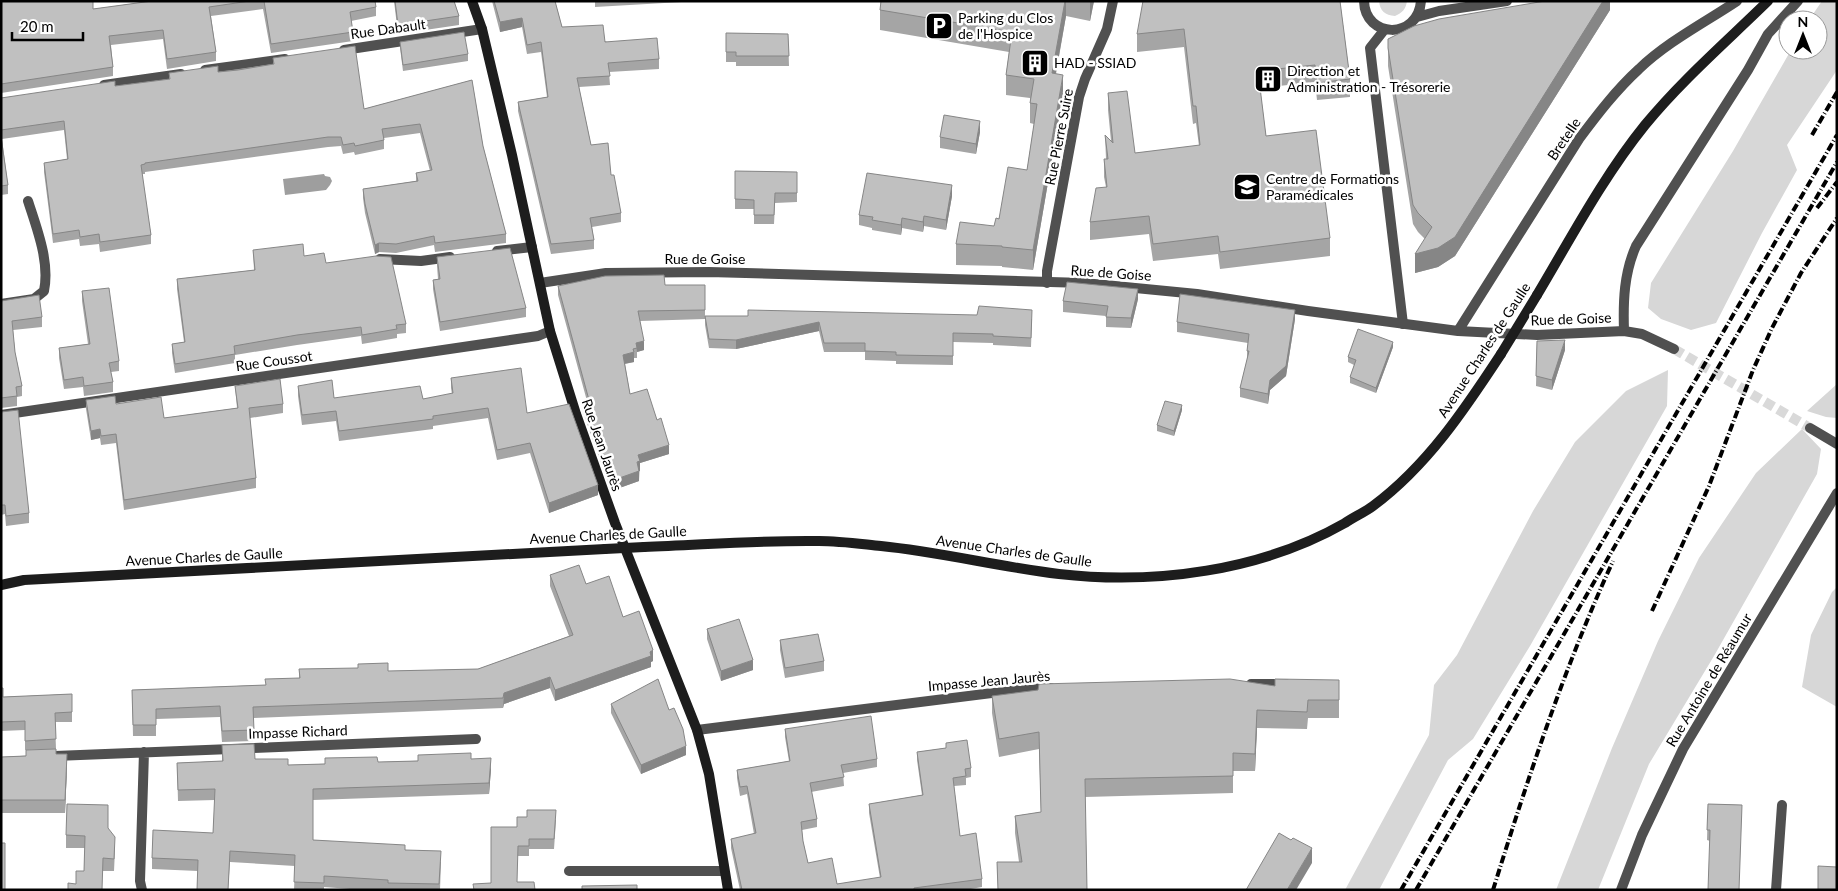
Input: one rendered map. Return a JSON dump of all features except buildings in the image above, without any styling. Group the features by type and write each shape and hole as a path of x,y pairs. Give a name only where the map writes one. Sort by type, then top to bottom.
{"main road":[{"name":"Rue Jean Jaurès","path":"472,1 482,29 550,331 576,414 615,523 698,730 708,774 723,871 728,890"},
{"name":"Avenue Charles de Gaulle","path":"1,585 24,580 644,547 820,541 882,546 1059,574 1114,578 1169,576 1233,565 1289,549 1331,530 1372,507 1404,479 1430,452 1468,404 1502,354 1625,150 1677,88 1768,1"},
{"name":"Avenue Charles de Gaulle","path":"1,577 24,580"}],"street":[{"name":"Rue Pierre Suire","path":"1047,283 1079,97 1107,29 1113,1"},
{"path":"1364,1 1370,20 1385,29 1403,29 1411,24 1417,17 1421,1"},
{"path":"1417,17 1439,11 1507,1"},
{"name":"Bretelle","path":"1458,331 1579,139 1599,112 1646,63 1737,1"},
{"path":"1624,331 1625,281 1629,261 1636,246 1748,70 1768,34 1798,1"},
{"name":"Rue Dabault","path":"334,51 482,29"},
{"path":"1385,29 1370,48 1404,324"},
{"path":"89,87 295,57"},
{"path":"1,304 34,299 44,291 47,276 28,201"},
{"path":"486,253 532,247"},
{"path":"379,259 421,261 458,256"},
{"name":"Rue de Goise","path":"540,282 606,273 709,272 1084,283 1197,294 1458,331 1537,335 1624,331 1642,334 1674,349"},
{"name":"Rue Coussot","path":"1,416 538,336 550,331"},
{"path":"1810,428 1837,444"},
{"name":"Rue Antoine de Réaumur","path":"1621,890 1642,835 1683,749 1837,493"},
{"path":"1237,685 1286,684"},
{"name":"Impasse Jean Jaurès","path":"698,730 1024,689 1063,688"},
{"name":"Impasse Richard","path":"49,756 476,739"},
{"path":"142,890 140,881 144,752"},
{"path":"1776,890 1782,805"},
{"path":"570,871 723,871"}],"shaded area":[{"path":"1379,1 1407,1 1400,14 1395,16 1384,12"},
{"path":"1822,1 1837,1 1837,70 1787,145 1797,170 1716,323 1691,330 1661,319 1648,308 1651,283 1733,151 1785,60 1828,60 1828,10 1816,10"},
{"path":"324,174 330,177 332,181 326,190 285,195 283,179"},
{"path":"1668,370 1667,406 1530,646 1473,739 1448,760 1379,890 1345,890 1429,735 1434,685 1457,655 1533,511 1575,442 1626,391"},
{"path":"1837,384 1837,418 1826,417 1807,411"},
{"path":"1802,429 1821,449 1817,474 1714,656 1649,764 1598,890 1556,890 1612,748 1658,641 1699,558 1756,473"},
{"path":"1837,587 1837,707 1802,687 1811,635 1832,592"}],"tunnel":[{"path":"1674,349 1810,428"}],"railway":[{"path":"1812,135 1837,92"},
{"path":"1401,890 1837,135"},
{"path":"1416,890 1837,162"},
{"path":"1817,208 1837,182"},
{"path":"1652,611 1709,486 1753,370 1772,328 1801,273 1837,218"},
{"path":"1493,890 1548,724 1595,601 1613,561"}],"place":[{"name":"Parking du Clos de l'Hospice","path":"939,26"},
{"name":"HAD - SSIAD","path":"1035,63"},
{"name":"Direction et Administration - Trésorerie","path":"1268,79"},
{"name":"Centre de Formations Paramédicales","path":"1247,187"}]}
